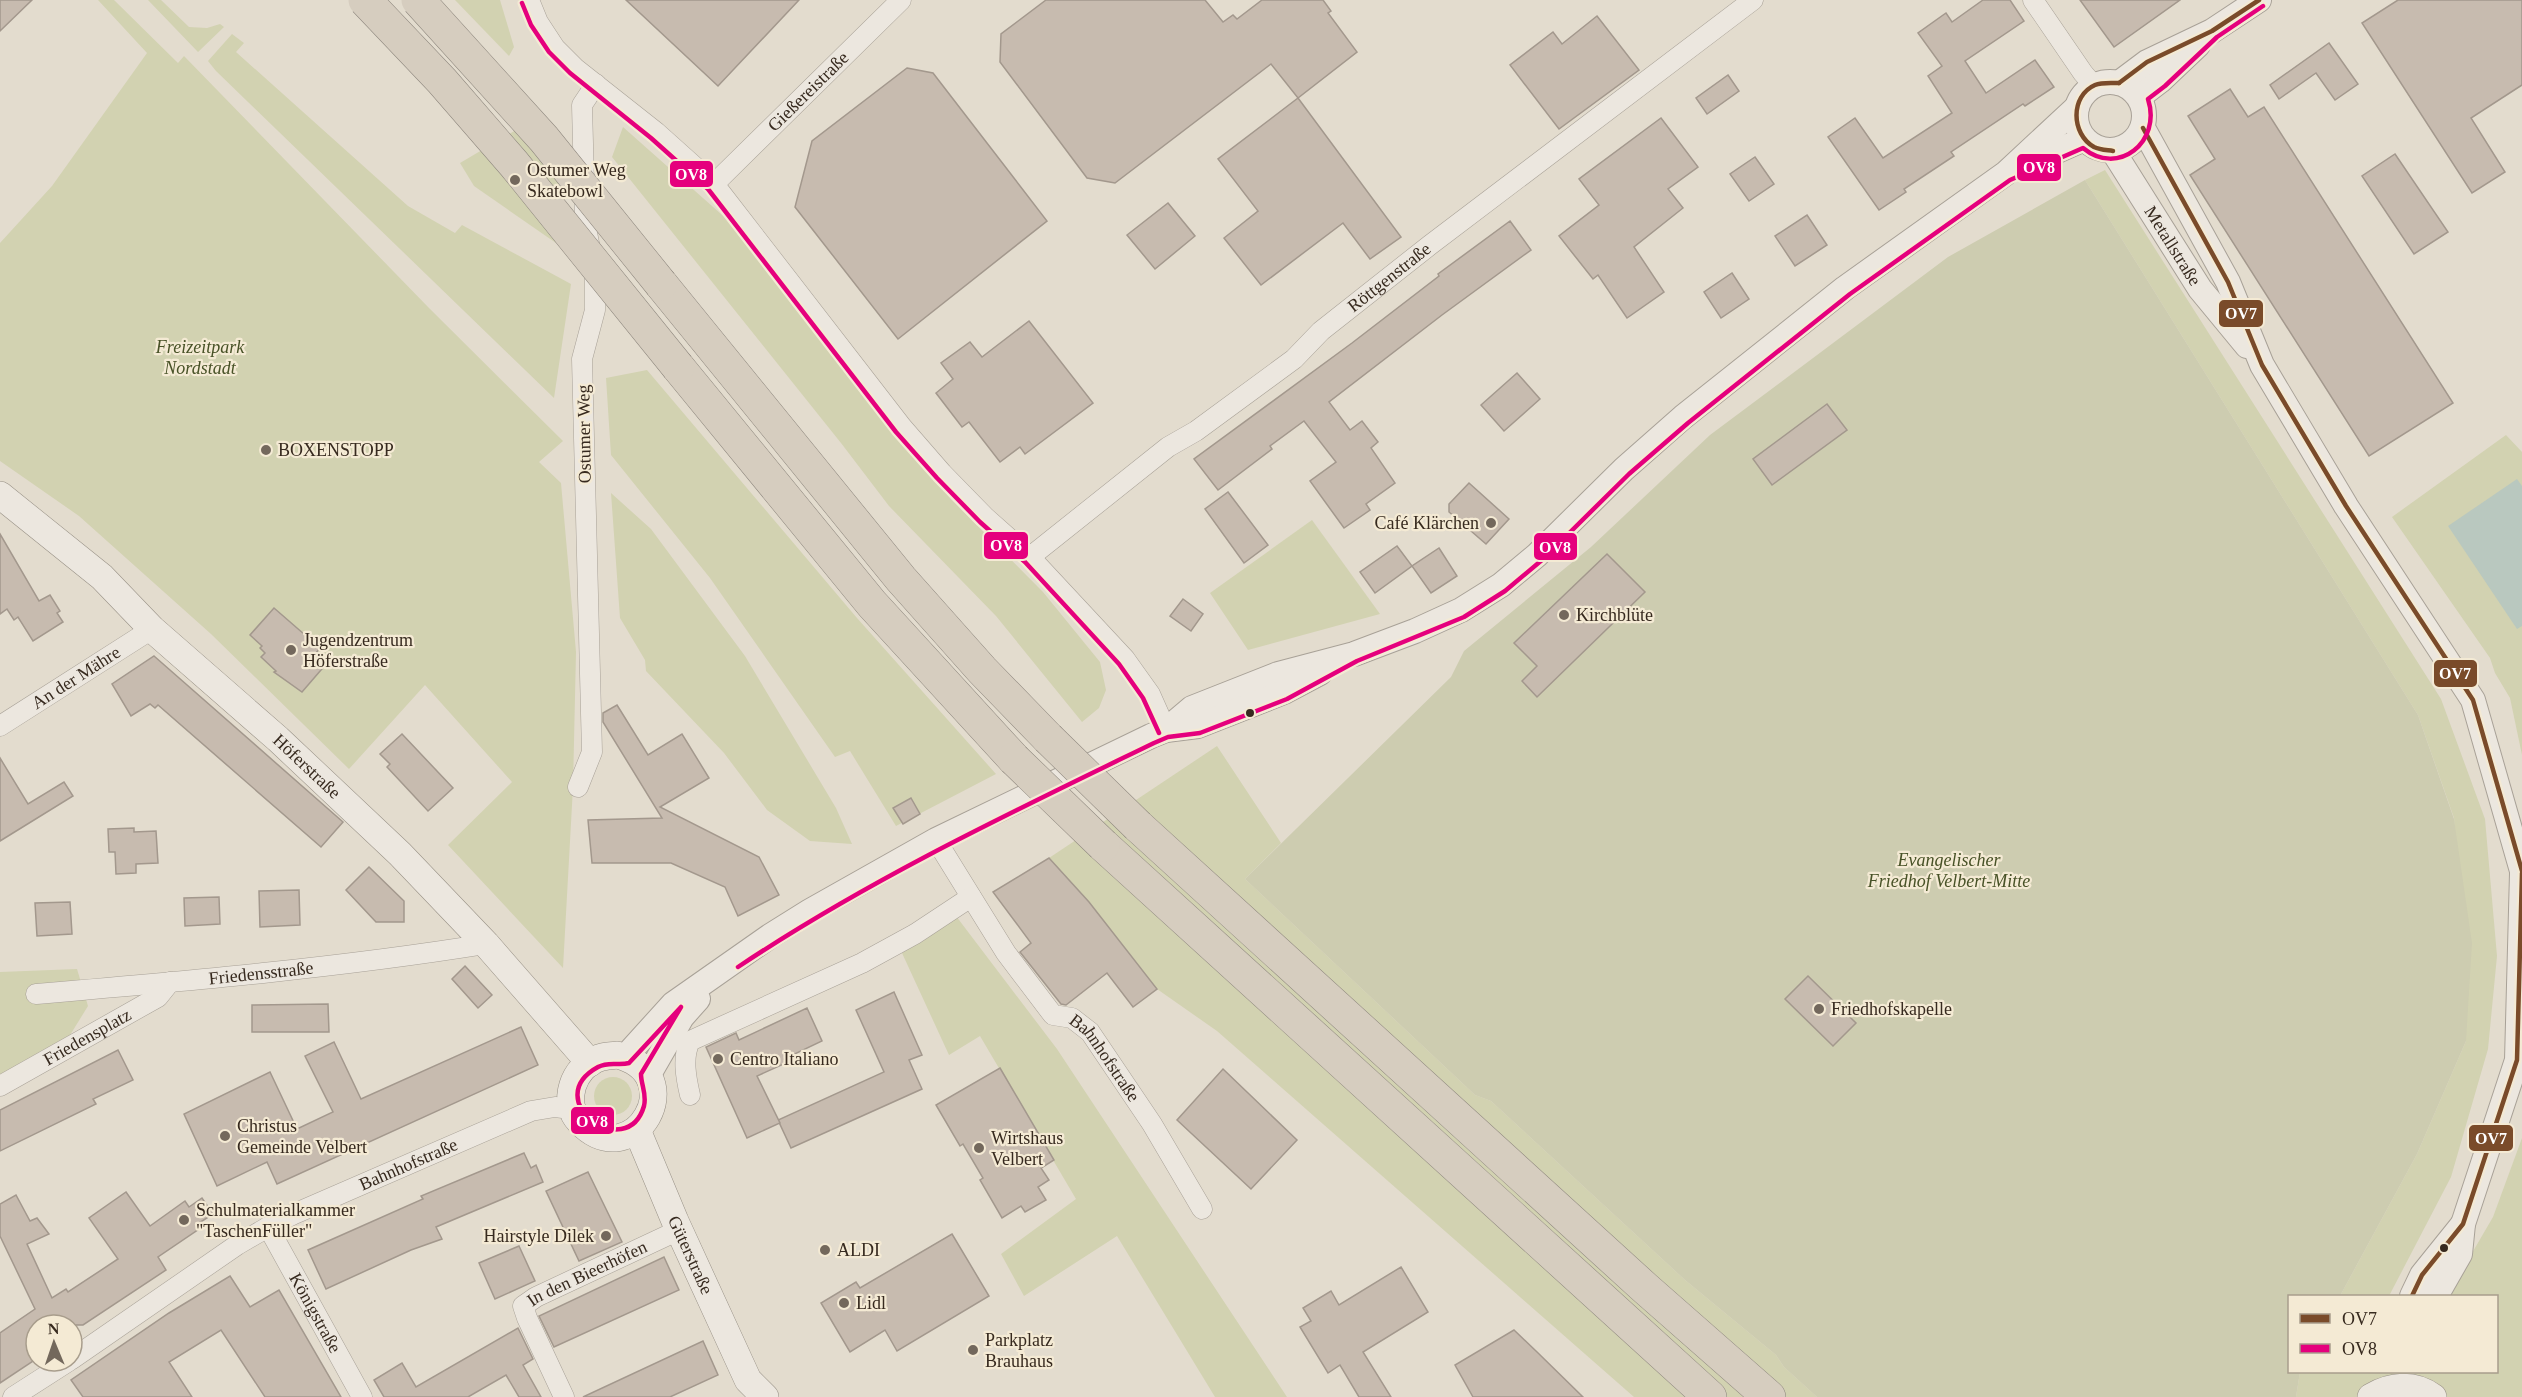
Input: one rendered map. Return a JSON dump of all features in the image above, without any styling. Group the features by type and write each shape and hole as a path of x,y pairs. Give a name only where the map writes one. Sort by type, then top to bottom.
{"highway":[{"path":"365,0 442,81 514,164 872,604 1014,759 1103,845 1710,1397"},
{"path":"418,0 544,139 901,579 982,670 1138,826 1636,1280 1769,1397"}],"main road":[{"name":"Höferstraße","path":"0,495 102,577 152,629 400,854 486,944 590,1063"},
{"path":"625,1057 640,1065 648,1076 652,1086 653,1107 644,1124 637,1130 620,1136 602,1136 583,1125 571,1109 573,1085 580,1072 597,1058 625,1057"},
{"name":"Güterstraße","path":"637,1130 679,1230 753,1391"},
{"path":"2380,1386 2422,1386"}],"street":[{"path":"529,0 538,22 555,48 575,68 714,184 902,427 985,517 1030,557 1138,676 1150,694 1166,730"},
{"name":"Gießereistraße","path":"714,184 901,0"},
{"name":"Röttgenstraße","path":"1030,557 1168,447 1196,431 1294,358 1322,331 1430,245 1753,0"},
{"path":"2033,0 2094,86"},
{"path":"2119,83 2133,90 2139,97 2144,108 2143,128 2131,144 2113,151 2096,148 2084,139 2076,123 2080,99 2094,86 2119,83 2147,62 2212,31 2259,0"},
{"path":"2139,97 2160,81 2212,31"},
{"name":"Ostumer Weg","path":"578,787 592,752 582,358 595,310 595,275 585,222 582,105 596,84"},
{"path":"625,1057 673,1004 732,962 810,911 936,840 1166,730 1198,726 1284,692 1354,654 1461,610 1501,585 1537,555 1624,469 1745,365 1845,288 2006,173 2077,107"},
{"name":"Metallstraße","path":"2143,128 2228,282 2262,364 2346,506 2473,700 2522,872 2517,1060 2463,1224 2460,1254 2437,1295"},
{"path":"2006,173 2084,139"},
{"name":"Metallstraße","path":"2113,151 2200,289 2262,364"},
{"name":"An der Mähre","path":"0,726 152,629"},
{"name":"Bahnhofstraße","path":"936,840 1006,953 1053,1015 1072,1018 1090,1032 1152,1124 1202,1209"},
{"path":"690,1095 686,1077 686,1048 690,1041 862,963 915,934 971,897"},
{"name":"Friedensstraße","path":"36,994 170,982 486,944"},
{"path":"648,1076 682,1017 732,962"},
{"name":"Friedensplatz","path":"0,1086 158,998 170,982"},
{"name":"Bahnhofstraße","path":"84,1350 228,1251 268,1227 355,1186 531,1111 555,1107 571,1109"},
{"name":"Metallstraße","path":"2412,1295 2422,1275 2463,1224"},
{"name":"Königstraße","path":"268,1227 362,1397"},
{"name":"In den Bieerhöfen","path":"564,1397 523,1306 536,1297 679,1230"},
{"name":"Bahnhofstraße","path":"13,1397 50,1373"}],"green space":[{"name":"Freizeitpark Nordstadt","path":"98,0 114,0 178,63 184,56 429,308 563,441 539,462 561,483 576,652 573,787 563,968 448,845 512,782 425,685 349,769 211,634 79,516 0,461 0,243 52,186 147,53"},
{"path":"148,0 161,0 189,27 207,28 220,24 224,27 198,52"},
{"path":"455,0 500,0 514,47 509,56"},
{"path":"232,34 244,43 236,52 408,206 455,233 462,225 571,284 554,398 216,71 208,61"},
{"name":"Ostumer Weg Skatebowl","path":"521,127 560,175 556,243 474,186 460,163"},
{"path":"623,127 730,222 864,395 951,499 1043,592 1100,662 1106,690 1099,708 1082,722 996,616 889,506 612,157"},
{"path":"2105,170 2441,699 2485,819 2497,956 2488,1049 2451,1177 2390,1295 2341,1295 2417,1154 2466,1041 2454,818 2418,715 2085,180"},
{"name":"Evangelischer Friedhof Velbert-Mitte","path":"2085,180 2418,715 2454,819 2472,943 2466,1041 2417,1154 2341,1295 2288,1295 2288,1373 2300,1373 2296,1397 1817,1397 1784,1367 1776,1355 1685,1280 1491,1101 1475,1095 1245,879 1451,677 1464,651 1591,547 1710,435 1948,257"},
{"path":"647,370 857,618 996,774 896,826 850,751 835,757 710,578 611,455 606,378"},
{"path":"2506,435 2522,452 2522,755 2510,698 2495,673 2490,658 2392,517"},
{"path":"611,493 651,529 745,656 836,808 852,844 810,841 767,810 724,753 646,671 645,660 620,618"},
{"path":"1312,520 1380,614 1248,650 1210,593"},
{"path":"1217,746 1281,843 1245,879 1475,1095 1491,1101 1685,1280 1776,1355 1784,1367 1817,1397 1634,1397 1217,1031 1157,989 1087,900 1049,858"},
{"path":"956,916 1057,1049 1287,1397 1215,1397 1117,1236 1024,1296 1001,1254 1076,1199 980,1036 949,1055 902,953"},
{"path":"77,969 88,1006 67,1040 0,1076 0,972"},
{"path":"613,1077 627,1082 632,1096 627,1110 613,1115 599,1110 594,1096 599,1082"},
{"path":"2522,1138 2522,1397 2296,1397 2300,1373 2498,1373 2498,1295 2448,1295 2493,1217"}],"shaded area":[{"path":"2517,479 2522,486 2522,626 2517,629 2448,526"}],"building":[{"path":"0,0 32,0 0,31"},
{"path":"626,0 799,0 718,86"},
{"path":"1046,0 1205,0 1223,22 1233,15 1237,19 1262,0 1323,0 1331,11 1328,13 1357,52 1298,98 1271,64 1115,183 1087,178 1000,62 1001,34"},
{"path":"1983,0 2010,0 2024,21 1965,61 1986,93 2035,60 2054,87 2025,106 2023,104 1951,152 1954,156 1904,189 1906,192 1879,210 1828,137 1855,118 1883,158 1952,113 1928,76 1942,66 1918,33 1946,13 1952,22"},
{"path":"2080,0 2180,0 2114,47"},
{"path":"2398,0 2522,0 2522,85 2471,118 2505,172 2472,193 2362,23"},
{"path":"1597,16 1639,70 1559,129 1510,65 1553,32 1562,44"},
{"path":"2329,43 2358,84 2335,100 2316,73 2279,99 2270,85"},
{"path":"907,68 933,73 1047,221 898,339 795,207 812,141"},
{"path":"1728,75 1739,91 1707,114 1696,98"},
{"path":"2230,89 2248,117 2264,107 2453,403 2369,456 2190,175 2215,159 2188,116"},
{"path":"1298,98 1401,237 1370,259 1343,223 1261,285 1224,238 1258,211 1218,159"},
{"path":"1661,118 1698,167 1668,189 1683,208 1634,247 1664,292 1627,318 1598,275 1593,279 1559,236 1599,205 1579,179"},
{"path":"2395,154 2448,232 2414,254 2362,176"},
{"path":"1755,157 1774,184 1749,201 1730,174"},
{"path":"1168,203 1195,236 1155,269 1127,235"},
{"path":"1807,215 1827,245 1795,266 1775,236"},
{"path":"1510,221 1531,250 1329,402 1350,430 1362,421 1378,442 1371,448 1395,483 1366,504 1370,510 1344,528 1310,481 1336,462 1304,421 1270,446 1272,449 1218,490 1194,459 1352,343 1439,276 1438,274"},
{"path":"1732,273 1749,299 1721,318 1704,292"},
{"path":"1029,321 1093,403 1025,454 1020,447 1000,462 969,422 962,427 936,393 953,379 941,363 970,342 982,357"},
{"path":"1517,373 1540,399 1504,431 1481,405"},
{"path":"1827,404 1847,430 1772,485 1753,459"},
{"path":"1469,483 1509,519 1486,544 1449,512 1449,504"},
{"path":"1228,492 1268,545 1244,563 1205,509"},
{"path":"0,534 39,601 50,595 60,611 57,613 63,622 33,641 18,617 14,620 7,609 0,614"},
{"path":"1397,546 1412,566 1375,593 1360,572"},
{"path":"1439,548 1457,576 1431,593 1412,566"},
{"path":"1607,554 1645,592 1537,697 1522,681 1537,666 1514,643"},
{"path":"1183,599 1203,614 1191,631 1170,616"},
{"name":"Jugendzentrum Höferstraße","path":"274,608 320,648 316,653 327,663 302,692 274,672 276,671 261,657 265,653 260,648 262,646 250,635"},
{"path":"154,656 343,822 321,847 158,705 155,708 150,704 131,716 112,684"},
{"path":"617,705 648,755 682,734 709,778 660,807 759,857 779,895 738,916 725,887 671,863 592,863 588,820 662,818 603,722 603,713"},
{"path":"402,734 453,788 428,811 387,767 390,764 380,754"},
{"path":"0,758 28,804 64,782 73,796 0,841"},
{"path":"911,798 920,814 903,824 893,808"},
{"path":"134,828 134,832 156,831 158,863 136,864 136,873 116,874 115,852 109,852 108,829"},
{"path":"1049,858 1089,902 1157,989 1133,1007 1107,973 1066,1005 1061,1004 1020,952 1031,943 993,892"},
{"path":"369,867 404,901 404,922 376,922 346,890"},
{"path":"299,890 300,925 260,927 259,891"},
{"path":"219,897 220,924 185,926 184,898"},
{"path":"70,902 72,934 37,936 35,903"},
{"path":"465,966 492,995 478,1008 452,979"},
{"name":"Friedhofskapelle","path":"1808,976 1856,1023 1833,1046 1785,999"},
{"path":"894,992 922,1055 909,1060 922,1089 791,1148 778,1120 884,1072 856,1010"},
{"path":"328,1004 329,1032 252,1032 252,1005"},
{"path":"807,1008 822,1041 784,1059 786,1063 757,1076 780,1123 747,1138 706,1047 736,1033 739,1040"},
{"path":"521,1027 538,1065 277,1184 267,1162 217,1186 184,1114 270,1072 297,1129 333,1112 305,1056 334,1042 361,1099"},
{"path":"118,1050 133,1080 93,1099 96,1104 0,1151 0,1110"},
{"path":"1000,1068 1054,1160 1041,1168 1049,1180 1038,1187 1046,1200 1025,1212 1021,1206 1002,1218 980,1180 983,1178 963,1144 960,1146 936,1105"},
{"path":"1223,1069 1297,1140 1251,1189 1177,1120"},
{"path":"524,1153 531,1168 536,1165 543,1182 436,1227 442,1239 411,1250 326,1289 308,1250 423,1199 421,1196"},
{"path":"588,1172 622,1242 579,1261 546,1191"},
{"path":"126,1192 150,1226 185,1201 189,1207 202,1198 213,1214 199,1223 202,1227 158,1257 166,1270 84,1324 84,1313 29,1313 35,1309 0,1236 0,1204 16,1195 30,1221 37,1218 49,1234 27,1244 52,1298 66,1289 68,1292 118,1259 89,1218"},
{"path":"952,1234 989,1296 897,1351 885,1330 850,1352 821,1303 856,1282 860,1288"},
{"path":"519,1246 535,1281 495,1299 479,1263"},
{"path":"664,1257 679,1290 554,1347 539,1316"},
{"path":"1401,1267 1428,1312 1363,1352 1391,1397 1359,1397 1340,1365 1328,1373 1300,1327 1311,1321 1303,1308 1331,1291 1339,1305"},
{"path":"230,1276 250,1307 279,1290 341,1397 265,1397 221,1330 169,1362 192,1397 83,1397 71,1380 169,1313"},
{"path":"24,1317 24,1367 0,1383 0,1333"},
{"path":"518,1328 533,1359 523,1365 541,1397 519,1397 506,1375 468,1397 384,1397 374,1380 402,1363 416,1387"},
{"path":"1514,1330 1583,1397 1473,1397 1455,1365"},
{"path":"703,1341 718,1375 670,1397 583,1397"}],"transit line":[{"name":"OV7","path":"2119,83 2147,62 2212,31 2259,0"},
{"name":"OV8","path":"522,3 531,25 549,52 570,73 651,138 708,189 896,432 980,522 1025,562 1119,664 1143,698 1159,733"},
{"name":"OV8","path":"738,967 890,876 995,821 1154,743 1168,737 1200,733 1287,699 1357,661 1464,617 1505,591 1542,560 1629,474 1688,423 1850,294 2010,180 2083,148 2096,156 2110,159 2123,157 2134,150 2143,141 2149,129 2151,115 2148,99 2217,37 2263,6"},
{"name":"OV7","path":"2113,151 2096,148 2086,141 2076,115 2081,98 2087,90 2098,84 2119,83"},
{"name":"OV7","path":"2143,128 2228,282 2262,365 2346,506 2473,700 2522,871"},
{"name":"OV7","path":"2412,1295 2422,1275 2463,1224 2517,1060 2522,873"},
{"name":"OV8","path":"681,1007 641,1074 645,1102 635,1122 621,1129 606,1128 592,1121 582,1109 577,1095 582,1081 602,1065 629,1063 681,1007"}],"place":[{"name":"Ostumer Weg Skatebowl","path":"515,180"},
{"name":"BOXENSTOPP","path":"266,450"},
{"name":"Café Klärchen","path":"1491,523"},
{"name":"Kirchblüte","path":"1564,615"},
{"name":"Jugendzentrum Höferstraße","path":"291,650"},
{"name":"Friedhofskapelle","path":"1819,1009"},
{"name":"Centro Italiano","path":"718,1059"},
{"name":"Christus Gemeinde Velbert","path":"225,1136"},
{"name":"Wirtshaus Velbert","path":"979,1148"},
{"name":"Schulmaterialkammer \"TaschenFüller\"","path":"184,1220"},
{"name":"Hairstyle Dilek","path":"606,1236"},
{"name":"ALDI","path":"825,1250"},
{"name":"Lidl","path":"844,1303"},
{"name":"Parkplatz Brauhaus","path":"973,1350"}]}
